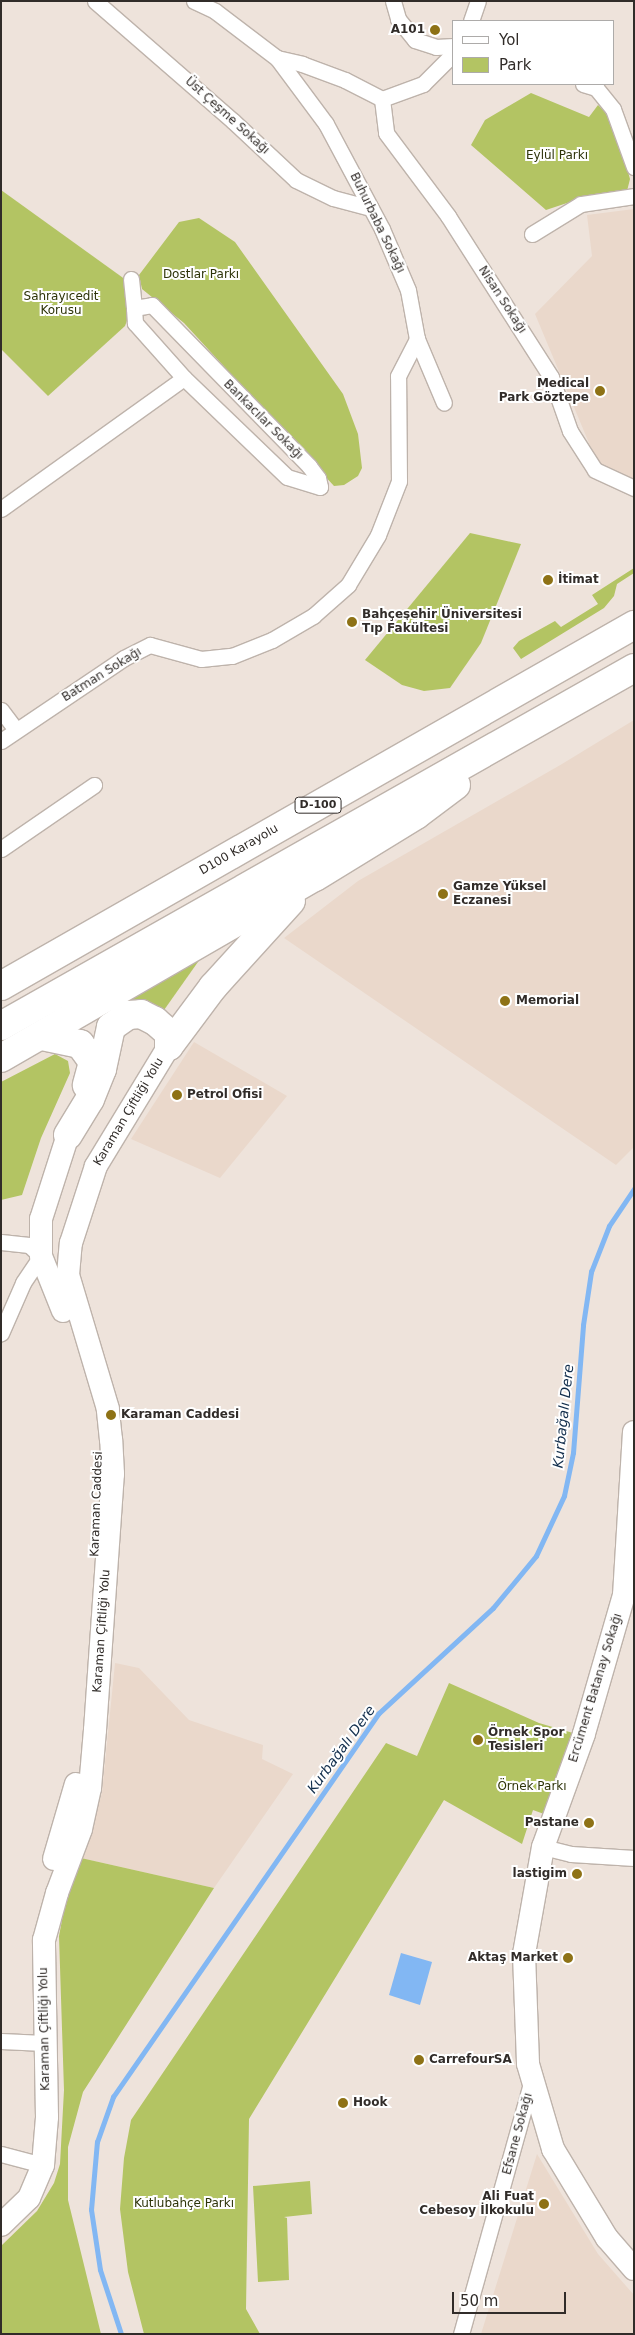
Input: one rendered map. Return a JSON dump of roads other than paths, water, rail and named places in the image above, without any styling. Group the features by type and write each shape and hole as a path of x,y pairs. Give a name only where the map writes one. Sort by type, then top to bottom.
{"highway":[{"name":"D100 Karayolu","path":"1,986 634,625"},
{"name":"D-100","path":"1,1026 634,668"},
{"path":"1,1058 315,877 416,815 535,724"},
{"path":"168,1046 228,969 315,877"},
{"path":"68,1135 90,1099 102,1069 111,1027 128,1015 141,1014 155,1020 169,1033 168,1046"},
{"path":"42,1036 80,1044 93,1062 68,1135"}],"main road":[{"name":"Karaman Çiftliği Yolu","path":"1,2225 29,2198 43,2165 47,2117 44,2043 44,1940 57,1893 81,1829 90,1788 113,1474 108,1409 68,1275 71,1243 96,1166 168,1046"},
{"name":"Karaman Caddesi","path":"44,1940 43,1890 80,1770 100,1485 96,1415 77,1351 41,1256 41,1219 68,1135"},
{"name":"Ercüment Batanay Sokağı","path":"634,1432 629,1595 584,1734 543,1847 524,1954 528,2064 553,2149 607,2238 634,2268"}],"street":[{"name":"Üst Çeşme Sokağı","path":"95,1 226,114 296,180 333,198 371,208"},
{"path":"393,1 398,19 415,40 436,47 452,46"},
{"path":"471,20 478,1"},
{"path":"199,2 277,58 302,64 345,80 382,99 423,84 452,55"},
{"name":"Buhurbaba Sokağı","path":"277,58 326,124 371,208 408,290 417,340 444,403"},
{"path":"587,85 596,88 613,109 634,168"},
{"name":"Nisan Sokağı","path":"382,99 386,134 448,216 548,372 570,431 595,470 634,488"},
{"path":"532,234 581,204 634,196"},
{"path":"131,279 134,308"},
{"name":"Bankacılar Sokağı","path":"152,305 198,353 309,466 318,478 320,487 287,476 181,375 135,323 134,308 152,305"},
{"name":"Batman Sokağı","path":"1,741 124,658 150,645 201,659 232,656 272,640 313,616 348,585 378,535 399,481 398,376 417,340"},
{"path":"1,509 181,375 198,353"},
{"path":"1,710 16,730"},
{"path":"1,849 94,785"},
{"path":"1,1242 29,1245 41,1256 23,1283 1,1333"},
{"path":"543,1847 571,1854 634,1858"},
{"path":"1,2041 44,2043"},
{"name":"Efsane Sokağı","path":"461,2334 532,2079"},
{"path":"1,2154 43,2165"}],"water":[{"path":"401,1953 432,1962 420,2005 389,1995"}],"waterway":[{"name":"Kurbağalı Dere","path":"121,2334 100,2270 91,2210 97,2142 113,2097 378,1714 493,1608 536,1556 564,1496 573,1453 583,1325 591,1272 609,1226 634,1189"}],"place":[{"name":"A101","path":"435,30"},
{"name":"Medical Park Göztepe","path":"600,391"},
{"name":"İtimat","path":"548,580"},
{"name":"Bahçeşehir Üniversitesi Tıp Fakültesi","path":"352,622"},
{"name":"Gamze Yüksel Eczanesi","path":"443,894"},
{"name":"Memorial","path":"505,1001"},
{"name":"Petrol Ofisi","path":"177,1095"},
{"name":"Karaman Caddesi̇","path":"111,1415"},
{"name":"Örnek Spor Tesisleri","path":"478,1740"},
{"name":"Pastane","path":"589,1823"},
{"name":"lastigim","path":"577,1874"},
{"name":"Aktaş Market","path":"568,1958"},
{"name":"CarrefourSA","path":"419,2060"},
{"name":"Hook","path":"343,2103"},
{"name":"Ali Fuat Cebesoy İlkokulu","path":"544,2204"}],"park label":[{"name":"Eylül Parkı","path":"557,156"},
{"name":"Dostlar Parkı","path":"201,275"},
{"name":"Sahrayıcedit Korusu","path":"61,304"},
{"name":"Örnek Parkı","path":"532,1787"},
{"name":"Kutlubahçe Parkı","path":"184,2204"}]}
